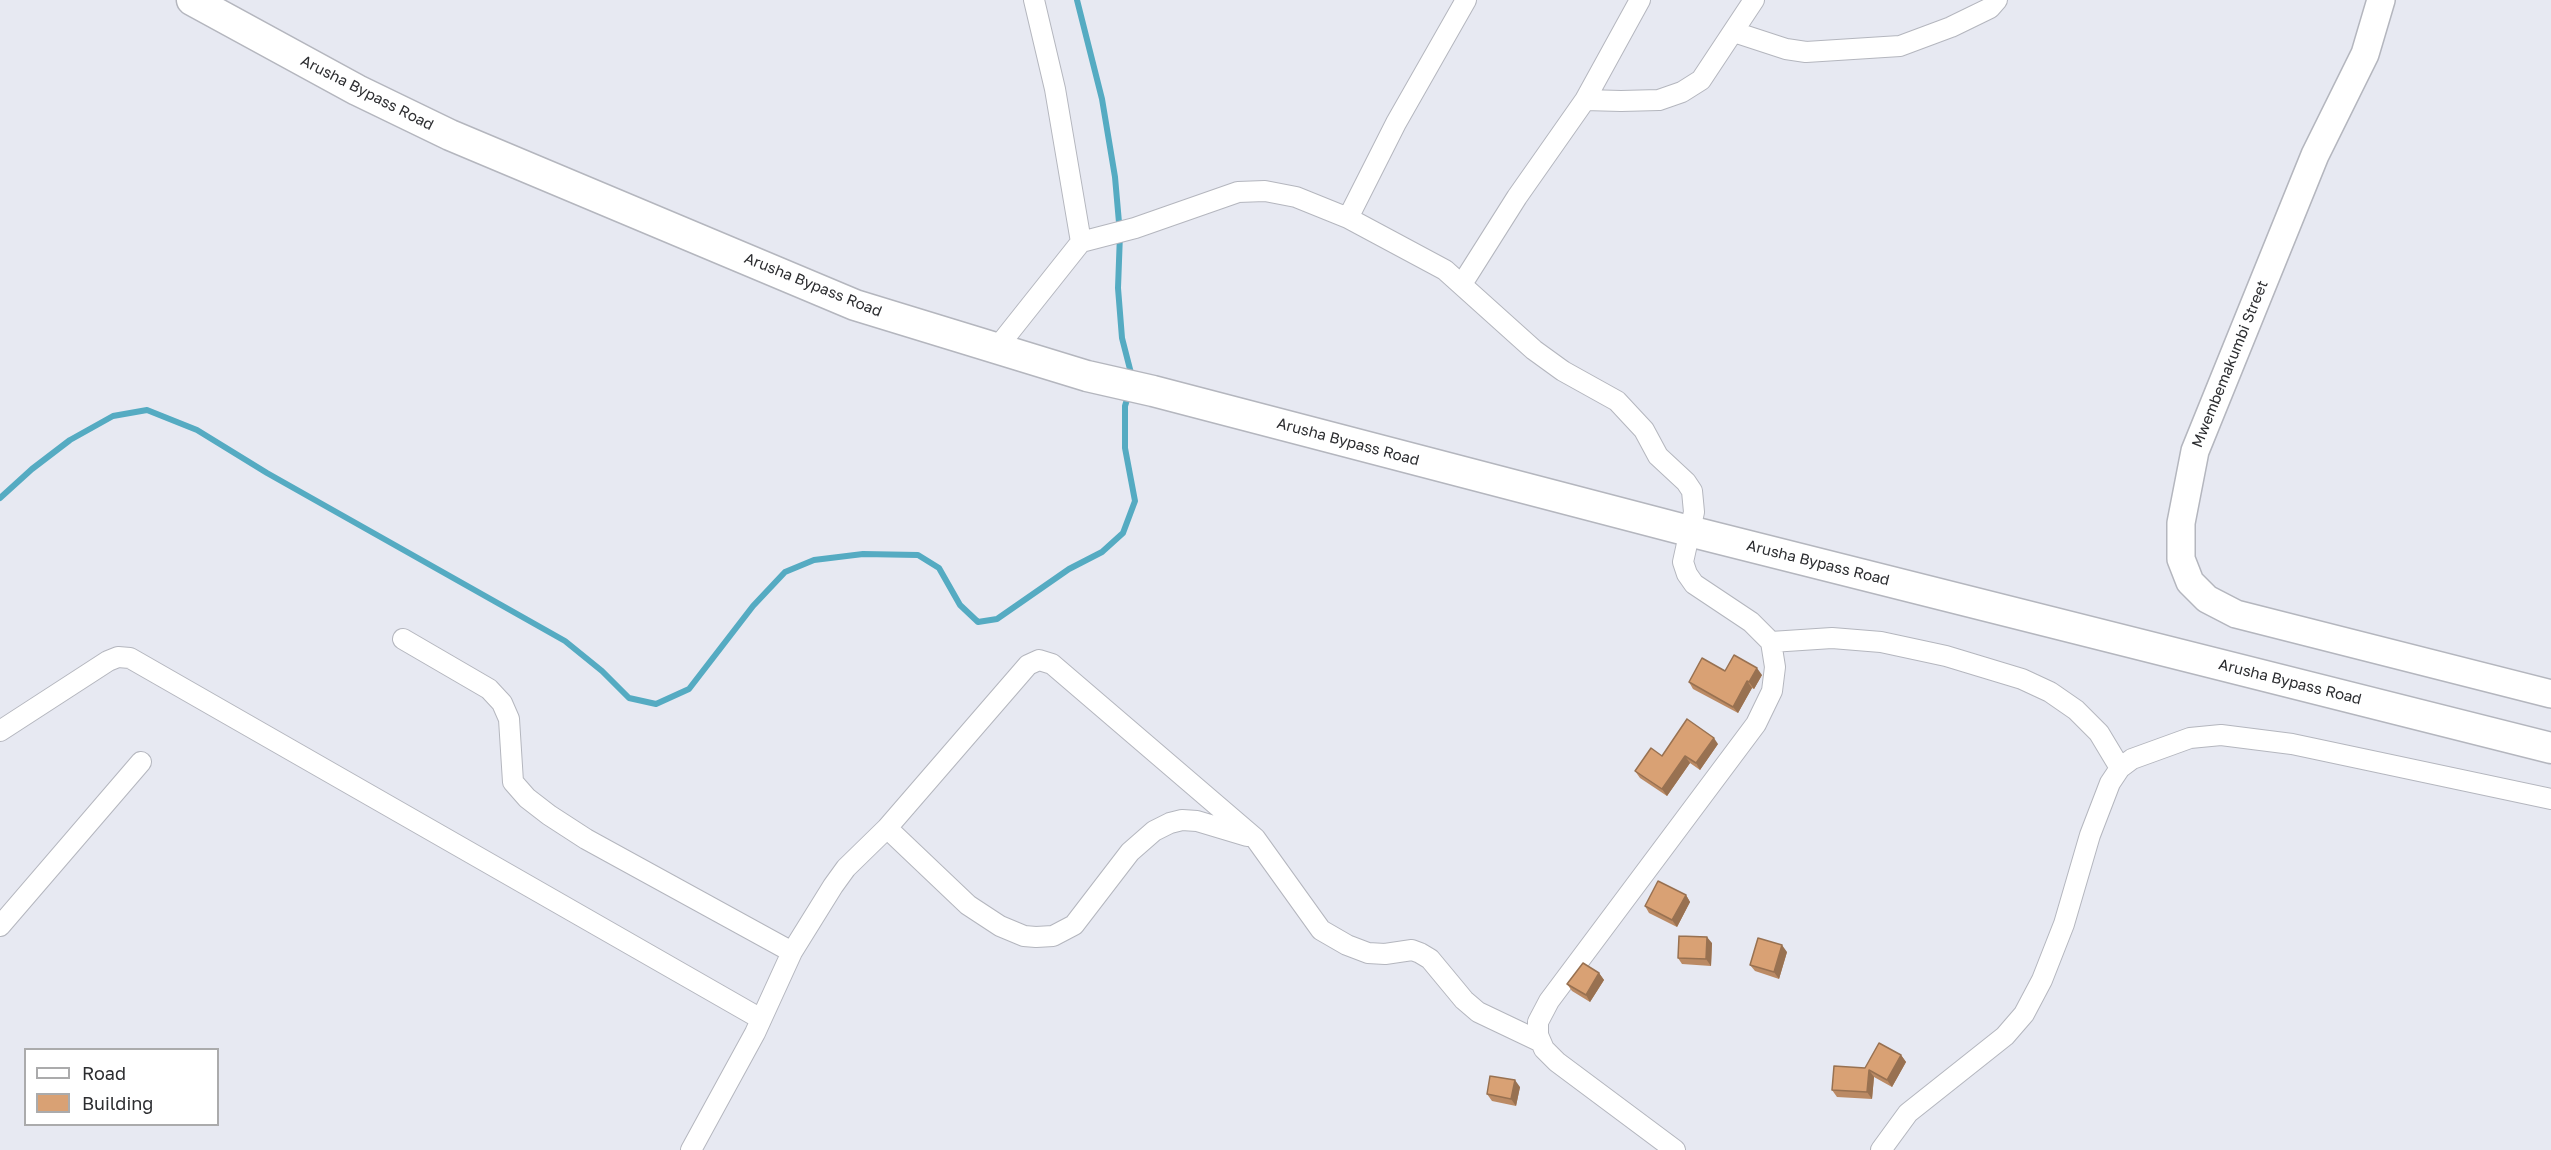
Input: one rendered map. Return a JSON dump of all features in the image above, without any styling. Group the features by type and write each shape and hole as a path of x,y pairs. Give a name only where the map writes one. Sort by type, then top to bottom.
{"main road":[{"name":"Arusha Bypass Road","path":"192,0 357,90 450,135 855,305 1087,376 1153,391 1689,531 2551,748"}],"street":[{"path":"1034,0 1055,89 1081,242"},
{"path":"1348,218 1396,123 1466,0"},
{"path":"1462,284 1517,197 1585,100 1640,0"},
{"path":"1585,100 1621,102 1659,100 1682,92 1701,80 1755,0"},
{"path":"1734,32 1786,49 1806,51 1900,46 1951,27 1990,8 1997,0"},
{"name":"Mwembemakumbi Street","path":"2381,0 2365,54 2311,165 2195,451 2181,523 2181,559 2190,582 2207,599 2236,614 2551,694"},
{"path":"996,349 1081,242 1135,228 1238,192 1265,190 1296,197 1348,218 1425,258 1462,284 1534,350 1563,371 1617,401 1635,418 1658,456 1686,482 1692,492 1695,504 1683,562 1687,574 1694,584 1751,622 1771,642 1775,679 1756,724 1549,1001 1538,1022 1538,1035 1544,1049 1557,1062 1675,1150"},
{"path":"1771,642 1832,638 1881,642 1946,656 2022,679 2050,692 2076,710 2099,733 2120,768"},
{"path":"403,639 489,689 502,703 509,719 513,782 527,798 586,838 792,952"},
{"path":"0,731 108,661 118,657 130,658 761,1019"},
{"path":"691,1150 761,1019 792,952 833,886 846,868 887,828 1028,665 1039,660 1052,664 1255,838 1321,930 1347,945 1368,953 1385,954 1412,950 1420,953 1430,959 1464,1000 1478,1012 1541,1042"},
{"path":"1881,1150 1908,1113 2006,1036 2024,1014 2042,980 2064,924 2090,835 2110,783 2120,768 2132,759 2190,738 2221,735 2304,747 2551,800"},
{"path":"0,927 141,762"},
{"path":"887,828 968,905 1000,926 1024,936 1036,937 1053,936 1074,925 1130,852 1154,831 1170,823 1182,820 1197,821 1255,838"}],"building":[{"path":"1734,655 1757,668 1733,707 1689,682 1702,658 1725,671"},
{"path":"1687,719 1714,738 1696,763 1685,756 1662,789 1635,771 1651,748 1662,756"},
{"path":"1658,881 1686,895 1672,920 1645,906"},
{"path":"1679,936 1707,937 1706,959 1678,958"},
{"path":"1758,938 1782,945 1774,972 1750,965"},
{"path":"1583,963 1599,973 1586,995 1567,984"},
{"path":"1879,1043 1901,1055 1887,1080 1869,1070 1867,1092 1832,1090 1834,1066 1865,1068"},
{"path":"1490,1076 1515,1080 1511,1099 1487,1094"}],"waterway":[{"path":"1077,0 1102,99 1115,177 1120,234 1118,288 1122,338 1132,377"},
{"path":"0,498 32,469 70,440 113,416 147,410 197,430 267,473 565,641 602,671 629,698 656,704 689,689 753,606 785,572 814,560 863,554 918,555 939,568 960,605 978,622 997,619 1069,569 1102,552 1123,533 1135,501 1125,448 1125,406 1129,393"}]}
